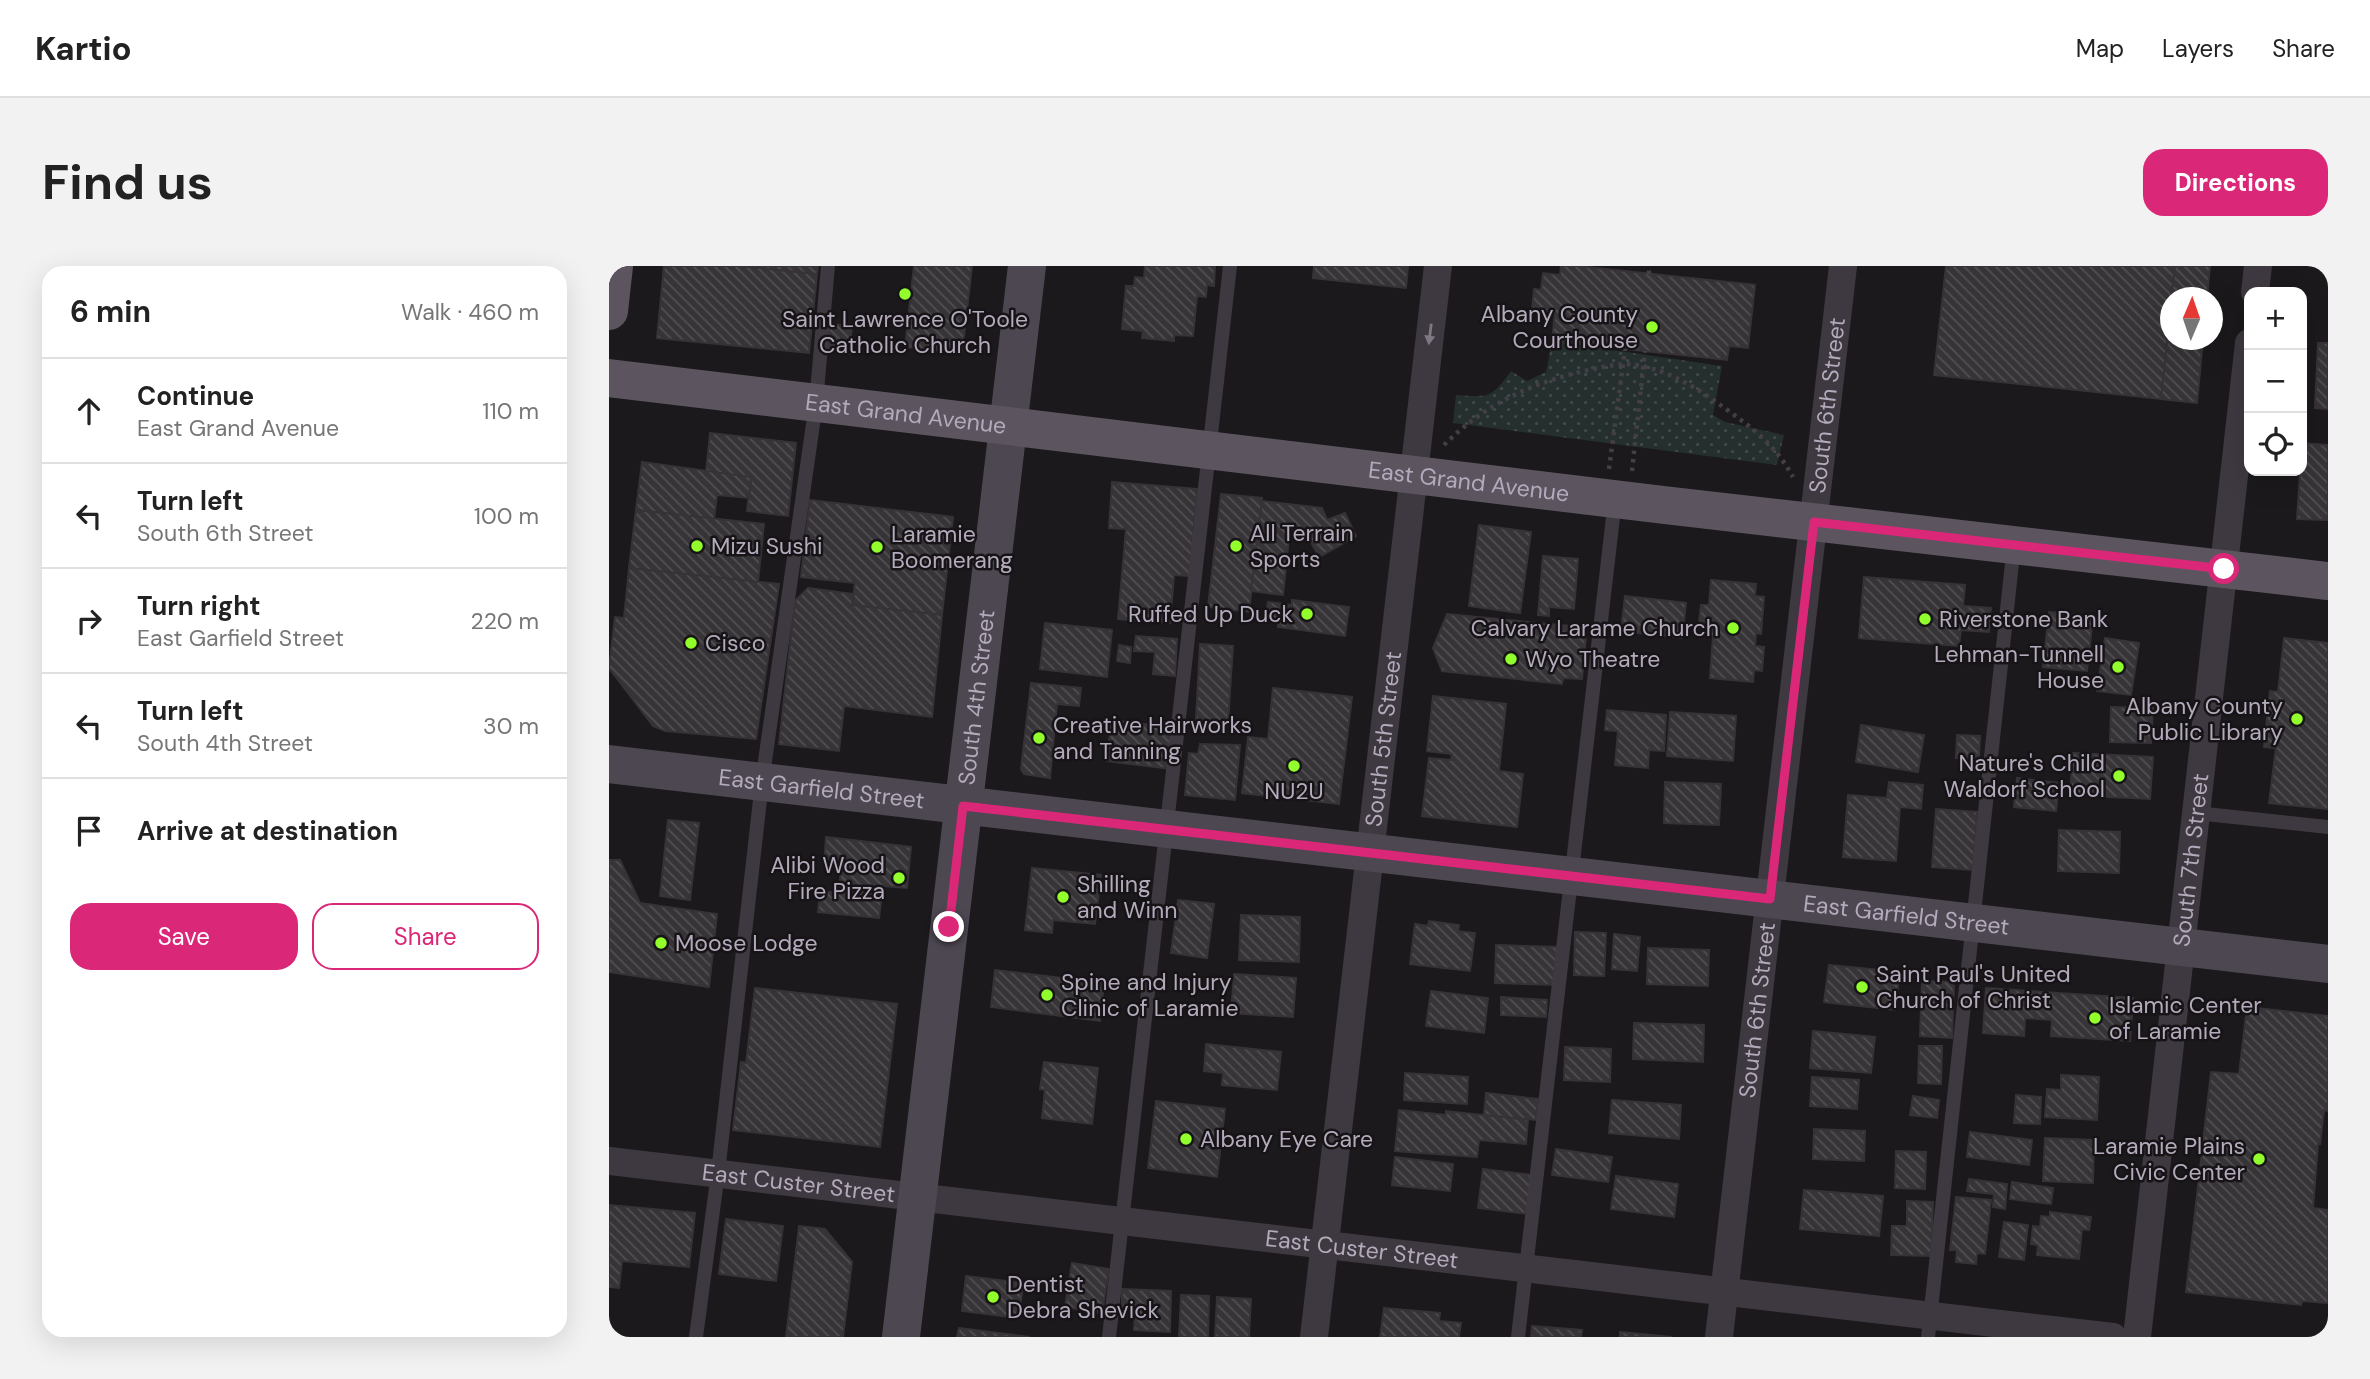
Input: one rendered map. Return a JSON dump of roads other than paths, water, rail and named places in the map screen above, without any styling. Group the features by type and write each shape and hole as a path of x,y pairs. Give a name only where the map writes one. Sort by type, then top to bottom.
{"main road":[{"path":"609,310 614,266"},
{"name":"East Grand Avenue","path":"609,379 2328,581"}],"street":[{"name":"South 4th Street","path":"901,1337 1027,266"},
{"name":"South 5th Street","path":"1314,1337 1438,266"},
{"name":"South 6th Street","path":"1719,1337 1843,266"},
{"path":"2256,287 2258,266"},
{"name":"South 7th Street","path":"2137,1337 2248,350"},
{"name":"East Garfield Street","path":"609,764 2328,964"},
{"name":"East Custer Street","path":"609,1161 1724,1292 1930,1326 2113,1337"}],"lane":[{"path":"696,1337 718,1173 762,782 816,403 828,266"},
{"path":"1109,1337 1230,266"},
{"path":"1518,1337 1616,499"},
{"path":"1930,1326 2014,545"},
{"path":"2196,813 2328,827"}],"place":[{"name":"Saint Lawrence O'Toole Catholic Church","path":"905,294"},
{"name":"Albany County Courthouse","path":"1652,327"},
{"name":"Mizu Sushi","path":"697,546"},
{"name":"All Terrain Sports","path":"1236,546"},
{"name":"Laramie Boomerang","path":"877,547"},
{"name":"Ruffed Up Duck","path":"1307,614"},
{"name":"Riverstone Bank","path":"1925,619"},
{"name":"Calvary Larame Church","path":"1733,628"},
{"name":"Cisco","path":"691,643"},
{"name":"Wyo Theatre","path":"1511,659"},
{"name":"Lehman-Tunnell House","path":"2118,667"},
{"name":"Albany County Public Library","path":"2297,719"},
{"name":"Creative Hairworks and Tanning","path":"1039,738"},
{"name":"NU2U","path":"1294,766"},
{"name":"Nature's Child Waldorf School","path":"2119,776"},
{"name":"Alibi Wood Fire Pizza","path":"899,878"},
{"name":"Shilling and Winn","path":"1063,897"},
{"name":"Moose Lodge","path":"661,943"},
{"name":"Saint Paul's United Church of Christ","path":"1862,987"},
{"name":"Spine and Injury Clinic of Laramie","path":"1047,995"},
{"name":"Islamic Center of Laramie","path":"2095,1018"},
{"name":"Albany Eye Care","path":"1186,1139"},
{"name":"Laramie Plains Civic Center","path":"2259,1159"},
{"name":"Dentist Debra Shevick","path":"993,1297"}]}
